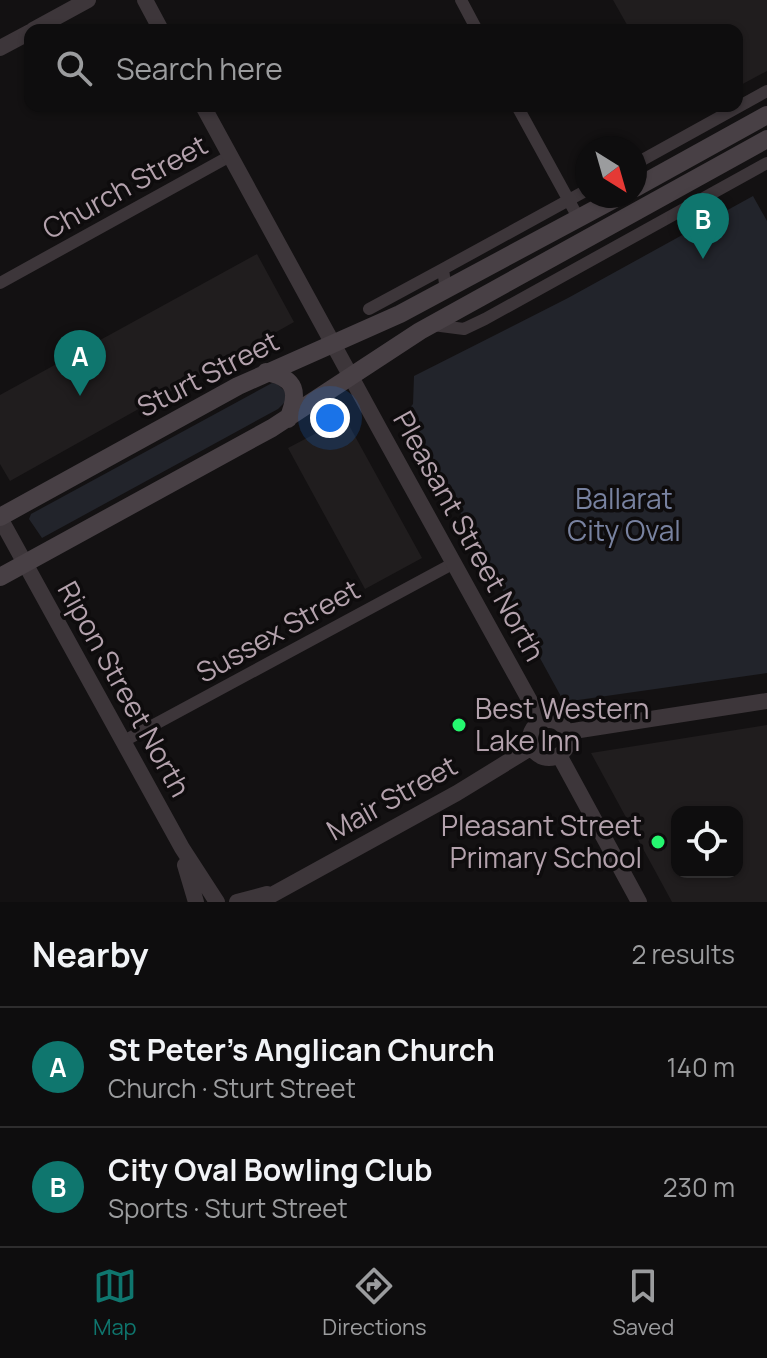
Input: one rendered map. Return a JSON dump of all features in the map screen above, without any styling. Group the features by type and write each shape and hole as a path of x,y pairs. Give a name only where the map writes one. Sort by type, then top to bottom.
{"main road":[{"path":"647,181 767,115"},
{"path":"0,577 288,419 431,325 767,139"},
{"name":"Sturt Street","path":"0,517 266,372 446,291 599,208"},
{"path":"266,372 280,375 293,387 295,402 288,419"}],"street":[{"path":"45,24 88,0"},
{"path":"145,0 158,24"},
{"path":"461,0 474,24"},
{"path":"0,48 24,35"},
{"path":"743,104 767,91"},
{"name":"Pleasant Street North","path":"206,112 541,721"},
{"path":"520,112 579,219"},
{"path":"647,157 729,112"},
{"name":"Church Street","path":"0,283 230,156"},
{"path":"431,325 464,329 485,319 767,163"},
{"path":"369,309 575,196"},
{"path":"443,269 446,291"},
{"name":"Ripon Street North","path":"0,517 177,840 217,902"},
{"name":"Sussex Street","path":"124,741 454,563"},
{"path":"567,732 767,701"},
{"path":"541,721 556,721 567,732 567,744 559,755 542,757 532,747 530,734 541,721"},
{"name":"Mair Street","path":"259,902 457,793 532,747"},
{"path":"559,755 639,902"},
{"name":"Ripon Street North","path":"177,840 196,902"},
{"name":"Mair Street","path":"237,902 276,891"}],"shaded area":[{"path":"613,0 767,0 767,71 743,84 743,24 627,24"},
{"path":"257,254 294,322 10,481 0,464 0,395"},
{"path":"345,418 422,558 365,589 288,448"},
{"name":"Pleasant Street Primary School","path":"767,725 767,902 672,902 591,753"}],"green space":[{"name":"Ballarat City Oval","path":"753,196 767,221 767,673 564,702 432,461 402,417 413,404 414,376 568,298"},
{"path":"272,383 285,391 285,402 278,409 42,538 29,519 31,514"}],"place":[{"name":"City Oval Bowling Club","path":"703,259"},
{"name":"St Peter's Anglican Church","path":"80,396"},
{"name":"Best Western Lake Inn","path":"459,725"},
{"name":"Pleasant Street Primary School","path":"658,842"}]}
